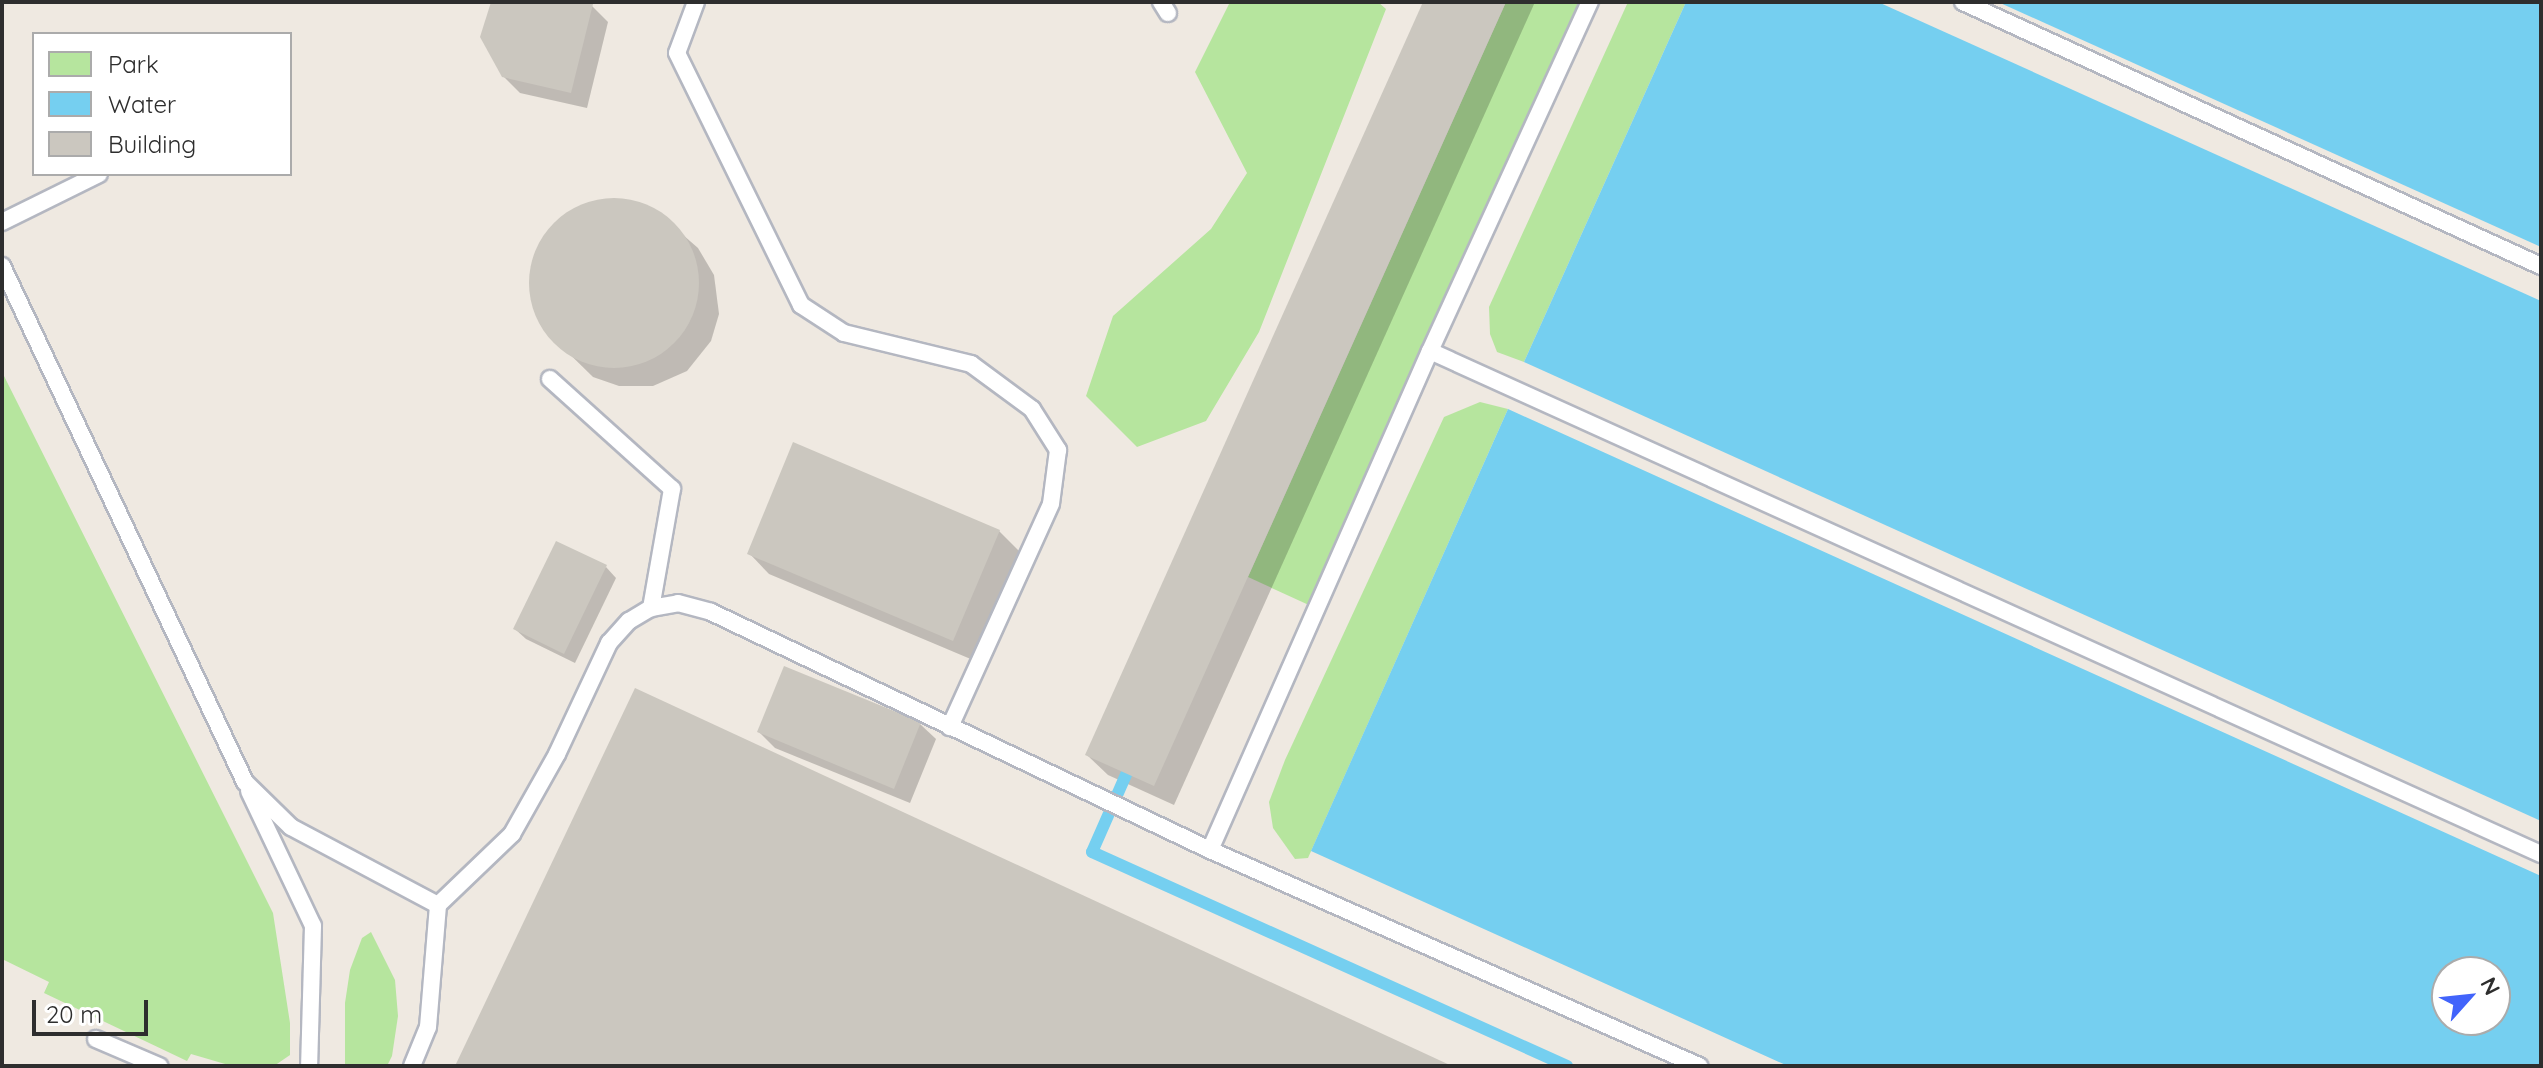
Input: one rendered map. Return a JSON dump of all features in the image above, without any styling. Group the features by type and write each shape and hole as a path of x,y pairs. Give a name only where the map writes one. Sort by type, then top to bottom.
{"lane":[{"path":"696,2 677,53 801,305 844,333 971,364 1032,409 1058,450 1051,504 950,727"},
{"path":"1210,850 1430,351 1590,2"},
{"path":"1963,2 2541,266"},
{"path":"2,222 95,176"},
{"path":"2,266 313,926 309,1066"},
{"path":"1430,351 2541,854"},
{"path":"550,379 672,489 651,608"},
{"path":"412,1066 428,1027 438,905 512,834 557,754 609,643 629,621 651,608 678,603 711,612 1210,850 1699,1066"},
{"path":"245,782 291,827 438,905"},
{"path":"96,1039 159,1066"}],"green space":[{"path":"1230,2 1378,2 1386,9 1259,332 1206,421 1137,447 1086,396 1113,316 1211,229 1247,173 1195,72"},
{"path":"1506,2 1584,2 1311,606 1248,577"},
{"path":"1628,2 1686,2 1524,362 1497,352 1490,334 1489,307"},
{"path":"2,372 273,913 290,1023 290,1055 274,1066 232,1066 191,1054 187,1061 44,993 49,982 2,959"},
{"path":"1480,402 1508,409 1308,858 1295,859 1273,828 1269,802 1285,760 1444,417"},
{"path":"371,932 395,980 398,1016 392,1056 387,1066 345,1066 345,1003 350,970 362,938"}],"water":[{"path":"1686,2 1878,2 2541,301 2541,821 1524,362"},
{"path":"1998,2 2541,2 2541,247"},
{"path":"1508,409 2541,876 2541,1066 1788,1066 1311,851"}],"building":[{"path":"491,2 593,4 571,93 502,77 480,37"},
{"path":"1423,2 1506,2 1154,786 1085,755"},
{"path":"614,198 646,205 674,223 692,251 699,283 692,315 674,343 646,361 614,368 582,361 554,343 536,315 529,283 536,251 554,223 582,205"},
{"path":"793,442 1000,530 953,641 747,554"},
{"path":"556,541 607,565 564,654 513,629"},
{"path":"784,666 921,722 894,789 757,732"},
{"path":"635,688 1452,1066 455,1066"}],"waterway":[{"path":"1132,761 1092,852 1567,1066"}]}
